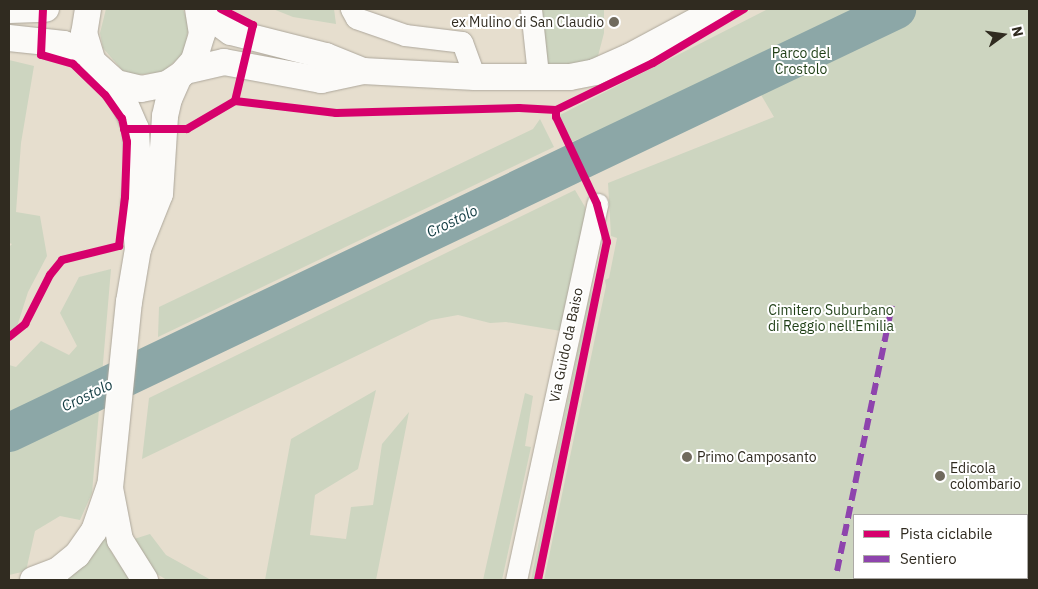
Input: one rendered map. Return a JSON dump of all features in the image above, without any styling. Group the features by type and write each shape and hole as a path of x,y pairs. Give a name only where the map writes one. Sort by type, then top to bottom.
{"street":[{"path":"9,10 46,9"},
{"path":"88,9 84,33 89,54 100,70 116,83 132,115 137,139 138,169 134,205 138,249"},
{"path":"198,9 217,25 232,32 326,56 363,71"},
{"path":"33,580 57,571 77,555 94,531 110,475 129,302 138,249 156,209 162,176 165,116 182,74 199,47 202,34 198,9"},
{"path":"351,9 356,18 405,35 462,42 475,77"},
{"path":"531,9 538,76"},
{"path":"116,83 141,89 161,86 182,74 224,62 321,80 363,71 475,77 570,77 595,72 629,57 718,9"},
{"path":"9,38 64,44 89,54"},
{"name":"Via Guido da Baiso","path":"516,580 597,204"},
{"path":"110,475 120,540 145,580"}],"green space":[{"path":"106,9 183,9 189,25 184,53 163,72 135,75 122,70 103,48 100,33"},
{"path":"273,9 334,9 336,24 293,17"},
{"path":"531,9 604,9 604,33 598,56 604,68 538,75"},
{"name":"Cimitero Suburbano di Reggio nell'Emilia","path":"768,9 1029,9 1029,580 544,580 606,286 605,280 609,278 617,238 611,236 608,183 774,117 750,76 568,143 556,117"},
{"path":"9,60 34,66 21,143 16,212 40,216 47,256 28,292 15,333 9,337 9,247 12,244 9,243"},
{"path":"540,119 554,147 158,337 159,307 533,129"},
{"path":"575,190 585,207 586,224 561,331 506,322 490,323 458,315 431,320 142,459 149,398"},
{"path":"111,269 92,493 80,520 60,516 35,531 26,571 9,575 9,365 16,367 41,341 69,355 77,346 60,313 79,277"},
{"path":"597,285 536,580 531,580 589,296"},
{"path":"376,390 358,469 315,495 310,535 346,539 351,507 373,505 382,444 409,412 376,580 265,580 291,439"},
{"path":"525,393 533,396 525,446 531,447 502,580 483,580"},
{"path":"107,527 110,550 130,580 62,580"},
{"path":"150,534 166,555 211,580 167,580 150,570 134,539"}],"waterway":[{"name":"Crostolo","path":"9,432 896,9"}],"marked path":[{"path":"837,571 892,306"}],"cycle path":[{"path":"9,337 25,324 50,275 62,260 119,246 125,197 127,142 122,119 105,95 73,64 41,55 43,9"},
{"path":"221,9 253,25 235,101"},
{"path":"235,101 336,113 519,108 556,110 653,63 744,9"},
{"path":"124,129 187,129 235,101"},
{"path":"538,580 607,242 597,204 556,117 556,110"}],"place":[{"name":"ex Mulino di San Claudio","path":"614,22"},
{"name":"Primo Camposanto","path":"687,457"},
{"name":"Edicola colombario","path":"940,476"}],"park label":[{"name":"Parco del Crostolo","path":"801,62"}]}
